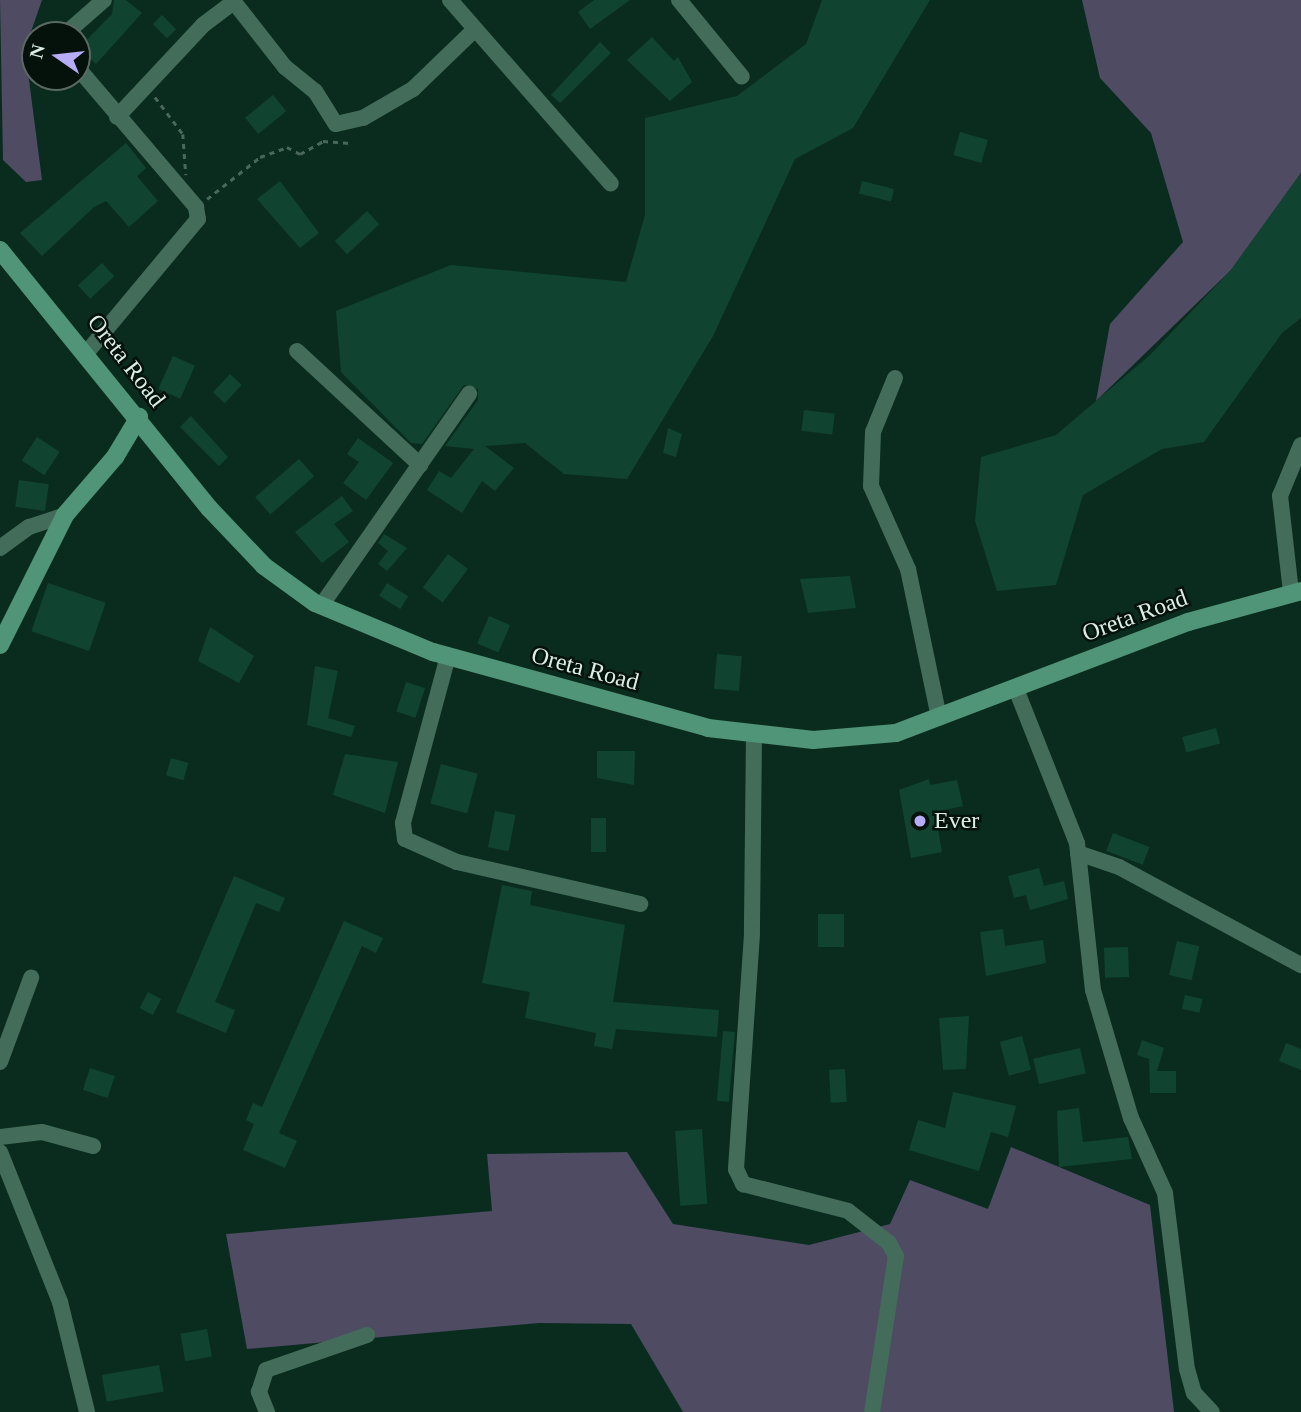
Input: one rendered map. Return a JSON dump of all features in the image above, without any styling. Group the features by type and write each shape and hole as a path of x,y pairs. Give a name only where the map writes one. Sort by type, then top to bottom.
{"street":[{"path":"80,21 104,0"},
{"path":"450,0 611,184"},
{"path":"679,0 742,77"},
{"path":"117,117 234,2 285,67 315,91 336,124 363,118 412,89 474,30"},
{"path":"88,351 196,227 191,201 91,84"},
{"name":"Oreta Road","path":"0,250 88,351 139,417 264,566 321,606 448,656 708,728 754,733 855,737 896,733 939,719 1188,622 1296,592"},
{"path":"297,351 420,464"},
{"path":"895,378 873,432 871,486 908,569 939,719"},
{"path":"321,606 469,394"},
{"path":"0,645 65,514 116,457 139,417"},
{"path":"1296,592 1280,496 1301,445"},
{"path":"0,548 30,527 65,514"},
{"path":"448,656 403,823 405,839 457,862 640,904"},
{"path":"1016,689 1078,853 1093,990 1131,1118 1165,1194 1187,1369 1194,1393 1212,1412"},
{"path":"754,733 752,934 736,1170 743,1184 848,1211 875,1227 897,1256 872,1412"},
{"path":"1078,853 1119,867 1301,965"},
{"path":"0,1062 31,978"},
{"path":"0,1137 42,1132 93,1146"},
{"path":"0,1152 60,1302 87,1412"},
{"path":"267,1412 259,1392 266,1370 367,1335"}],"path":[{"path":"146,86 183,134 191,201 260,157 287,147 300,154 323,141 351,143"}],"shaded area":[{"path":"0,0 42,0 35,21 21,21 21,91 30,91 42,180 26,182 3,160"},
{"path":"1082,0 1301,0 1301,173 1231,270 1096,401 1110,324 1183,242 1151,133 1100,78"},
{"path":"1011,1147 1150,1205 1174,1412 683,1412 631,1324 539,1323 247,1349 226,1234 492,1211 487,1154 627,1152 673,1224 809,1245 890,1224 910,1180 988,1209"}],"building":[{"path":"114,0 126,0 142,13 96,64 91,59 91,36 112,14"},
{"path":"594,0 630,0 590,29 578,12"},
{"path":"822,0 930,0 853,128 795,159 713,336 627,479 564,474 525,443 485,446 514,468 495,491 482,481 462,513 427,490 439,471 451,478 474,449 445,446 478,400 478,389 464,385 422,444 411,443 341,372 336,311 451,265 626,282 645,215 645,118 737,96 806,44"},
{"path":"162,15 176,29 167,38 153,24"},
{"path":"652,37 674,61 678,57 692,82 670,101 627,60"},
{"path":"600,42 611,53 560,103 551,95"},
{"path":"273,95 286,111 258,134 245,118"},
{"path":"960,132 988,140 981,163 953,155"},
{"path":"126,143 146,168 137,176 158,201 129,227 106,201 94,207 42,256 20,233"},
{"path":"1301,173 1301,318 1282,333 1204,442 1162,449 1083,495 1056,585 997,591 975,521 981,457 1056,435 1150,355 1231,270"},
{"path":"280,181 319,233 300,248 257,199"},
{"path":"862,181 894,189 891,202 859,194"},
{"path":"367,211 379,224 347,254 335,241"},
{"path":"102,263 114,276 90,299 78,286"},
{"path":"173,356 195,366 180,399 158,389"},
{"path":"230,374 242,385 225,403 213,392"},
{"path":"804,410 835,414 832,435 801,431"},
{"path":"191,416 228,457 219,466 180,427"},
{"path":"668,428 682,434 676,457 663,453"},
{"path":"37,437 60,452 44,475 22,460"},
{"path":"358,438 393,463 366,500 343,483 359,462 347,454"},
{"path":"299,459 314,476 270,514 255,497"},
{"path":"19,480 49,484 45,511 15,507"},
{"path":"342,496 353,511 334,524 349,542 322,563 295,532"},
{"path":"384,534 407,548 387,571 378,564 388,551 378,543"},
{"path":"448,554 468,569 443,603 423,588"},
{"path":"850,576 856,608 808,613 800,579"},
{"path":"48,583 106,603 89,651 31,631"},
{"path":"387,583 408,596 400,609 379,596"},
{"path":"489,616 510,625 498,653 477,644"},
{"path":"210,627 254,656 239,683 198,661"},
{"path":"717,654 742,656 739,691 714,689"},
{"path":"315,666 338,671 328,718 355,726 351,737 307,725"},
{"path":"406,682 425,688 415,718 396,711"},
{"path":"1216,728 1220,743 1186,753 1182,737"},
{"path":"597,751 635,751 634,785 597,778"},
{"path":"345,754 398,762 385,813 333,795"},
{"path":"171,758 188,763 183,780 166,775"},
{"path":"441,764 478,774 467,813 430,804"},
{"name":"Ever","path":"929,779 930,785 957,780 963,806 935,812 942,852 911,858 899,790"},
{"path":"495,811 516,815 509,851 488,847"},
{"path":"591,818 606,818 606,852 591,852"},
{"path":"1113,833 1149,847 1143,865 1106,851"},
{"path":"1039,868 1044,886 1064,881 1068,899 1030,910 1026,895 1014,898 1008,876"},
{"path":"234,876 285,898 279,912 256,903 215,1002 235,1010 226,1033 176,1012"},
{"path":"502,885 532,891 530,905 625,925 613,1002 719,1010 717,1037 616,1029 612,1049 594,1046 596,1033 525,1018 530,992 482,983"},
{"path":"818,914 844,914 844,947 818,947"},
{"path":"344,921 383,938 376,953 362,946 279,1133 297,1141 285,1168 243,1150 254,1124 246,1120 253,1103 262,1107"},
{"path":"1003,929 1005,946 1043,940 1046,963 986,976 980,932"},
{"path":"1177,941 1199,946 1192,980 1169,975"},
{"path":"1128,947 1129,977 1105,978 1104,948"},
{"path":"148,992 161,999 153,1015 140,1008"},
{"path":"1185,995 1203,999 1199,1013 1182,1009"},
{"path":"969,1016 966,1069 943,1070 939,1018"},
{"path":"723,1031 735,1032 729,1102 717,1101"},
{"path":"1022,1036 1031,1070 1009,1076 1000,1042"},
{"path":"1142,1040 1164,1048 1157,1071 1176,1071 1176,1093 1150,1093 1149,1059 1137,1055"},
{"path":"1286,1043 1301,1049 1301,1070 1279,1061"},
{"path":"1080,1048 1086,1073 1039,1084 1033,1059"},
{"path":"90,1068 115,1076 108,1098 83,1090"},
{"path":"845,1069 847,1102 831,1103 829,1070"},
{"path":"953,1092 1016,1106 1008,1137 991,1132 979,1171 909,1150 918,1120 945,1128"},
{"path":"1079,1108 1083,1142 1128,1137 1132,1159 1059,1167 1057,1111"},
{"path":"702,1129 707,1204 680,1206 675,1131"},
{"path":"207,1329 212,1357 185,1361 180,1334"},
{"path":"159,1365 164,1392 107,1402 102,1375"}],"place":[{"name":"Ever","path":"920,821"}]}
